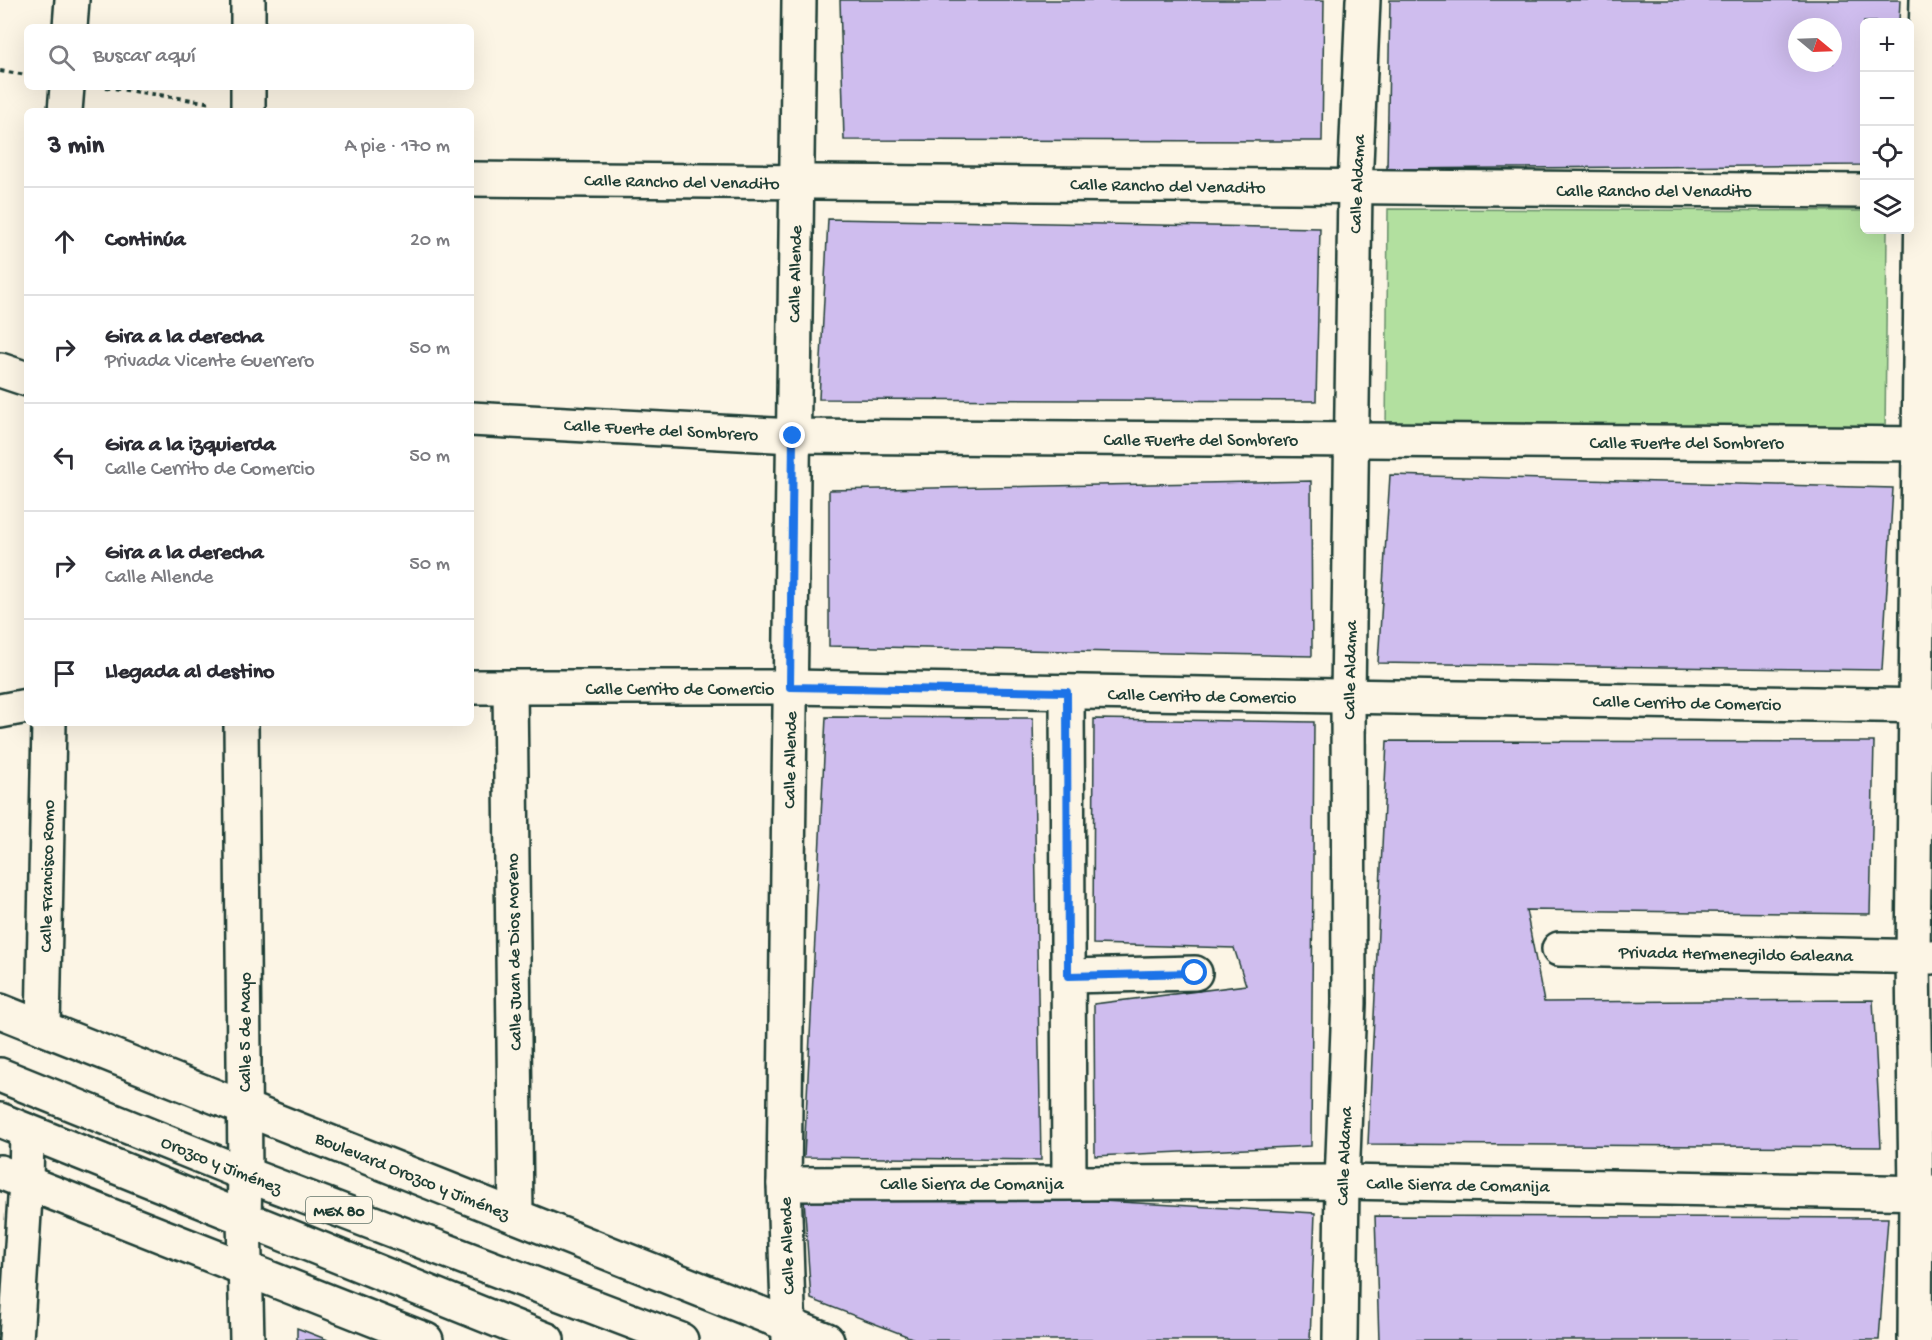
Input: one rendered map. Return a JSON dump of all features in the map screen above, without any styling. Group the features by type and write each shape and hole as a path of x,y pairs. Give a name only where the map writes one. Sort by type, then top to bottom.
{"main road":[{"path":"70,24 72,0"},
{"path":"248,0 248,24"},
{"name":"Calle Allende","path":"789,1333 784,1184 799,0"},
{"name":"Calle Aldama","path":"1340,1340 1342,1182 1349,1003 1348,697 1355,187 1363,0"},
{"path":"1915,1340 1924,1193 1926,444 1921,192 1927,0"},
{"path":"65,108 67,90"},
{"name":"Calle Rancho del Venadito","path":"474,179 1860,191"},
{"path":"0,370 24,378"},
{"name":"Calle Fuerte del Sombrero","path":"474,419 793,436 1926,444"},
{"name":"Calle Cerrito de Comercio","path":"474,687 790,687 1924,706"},
{"name":"Calle Juan de Dios Moreno","path":"510,688 516,1216"},
{"path":"1067,692 1069,1182"},
{"path":"0,711 24,707"},
{"name":"Calle Francisco Romo","path":"44,1028 50,726"},
{"name":"Calle 5 de Mayo","path":"241,726 244,1219 248,1340"},
{"name":"Privada Hermenegildo Galeana","path":"1559,948 1923,957"},
{"path":"1068,976 1195,973"},
{"name":"Boulevard Orozco y Jiménez","path":"0,1011 516,1216 789,1333 826,1340"},
{"name":"Orozco y Jiménez","path":"0,1075 245,1174 681,1340"},
{"path":"13,1125 16,1340"},
{"name":"MEX 80","path":"13,1125 547,1340"},
{"path":"13,1177 426,1340"},
{"name":"Calle Sierra de Comanija","path":"784,1184 1342,1182 1924,1193"}],"path":[{"path":"0,71 24,75"},
{"path":"134,90 248,102"}],"green space":[{"path":"1388,209 1860,211 1860,234 1887,234 1885,435 1386,433"}],"building":[{"path":"840,0 1324,0 1322,141 844,140"},
{"path":"1390,0 1900,0 1899,18 1860,18 1860,165 1387,169"},
{"path":"828,219 1320,228 1316,401 819,399"},
{"path":"1390,475 1893,488 1882,670 1378,663"},
{"path":"1311,481 1312,656 829,646 829,490"},
{"path":"826,717 1033,718 1041,1160 804,1157"},
{"path":"1094,719 1314,722 1311,1146 1095,1156 1094,1004 1246,985 1234,948 1093,944"},
{"path":"1387,741 1874,742 1870,914 1526,910 1544,1002 1873,1000 1881,1147 1368,1144"},
{"path":"803,1184 1315,1213 1310,1340 917,1340 811,1299"},
{"path":"1375,1216 1888,1218 1879,1340 1379,1340"},
{"path":"297,1328 328,1340 297,1340"}],"route":[{"path":"793,436 790,687 1067,692 1068,976 1195,973"}]}
